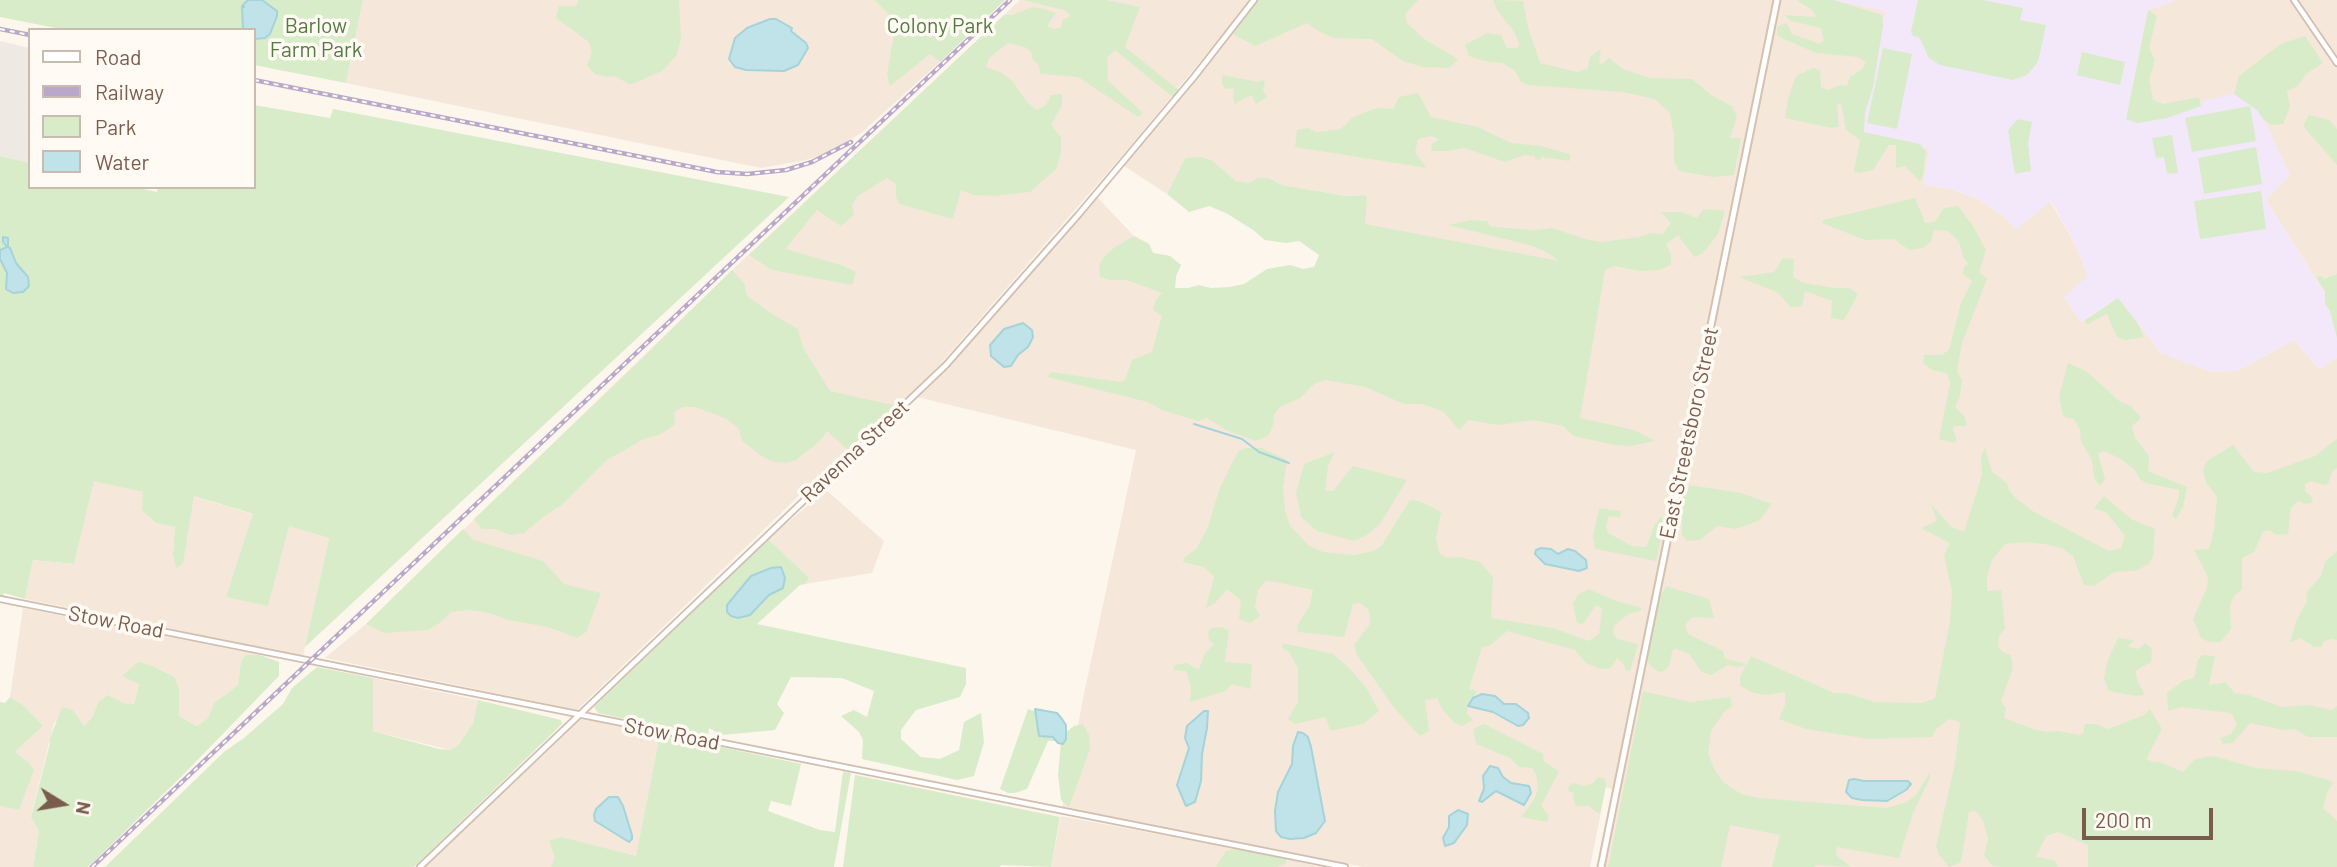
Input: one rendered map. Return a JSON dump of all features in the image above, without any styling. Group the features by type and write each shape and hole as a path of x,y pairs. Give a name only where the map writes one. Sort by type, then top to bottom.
{"main road":[{"name":"East Streetsboro Street","path":"1601,867 1777,0"}],"street":[{"name":"Ravenna Street","path":"420,867 946,365 1079,214 1254,0"},
{"path":"2294,0 2337,63"},
{"name":"Stow Road","path":"0,599 1345,867"}],"shaded area":[{"path":"363,0 874,0 940,62 861,133 827,154 761,168 346,83"},
{"path":"1020,0 1251,0 1134,142 929,377 836,460 577,710 325,658 366,624 732,270"},
{"path":"1253,0 1834,0 1885,10 1930,149 1924,184 1951,189 1978,199 2004,216 2016,229 2050,201 2076,246 2088,276 2082,322 2118,298 2162,354 2237,371 2294,340 2319,369 2337,357 2337,867 1601,867 1616,791 1606,787 1590,867 1363,867 1062,808 1136,450 913,396 977,330 1097,197 1134,236 1149,244 1153,253 1170,256 1181,265 1175,288 1312,314 1363,195 1347,196 1282,185 1269,178 1250,183 1236,181 1213,161 1185,158 1167,194 1121,164"},
{"path":"1834,0 2176,0 2148,10 2126,119 2234,94 2259,109 2290,175 2266,200 2337,313 2337,357 2319,369 2294,340 2237,371 2212,372 2162,354 2118,298 2081,322 2064,297 2088,276 2076,246 2051,201 2016,230 2004,216 1978,199 1951,189 1923,184 1929,149 1861,134 1885,11"},
{"path":"2176,0 2337,0 2337,313 2266,200 2126,119 2148,10"},
{"path":"0,41 28,48 28,163 0,156"},
{"path":"94,480 143,492 156,523 175,527 173,553 187,539 193,496 329,538 303,656 25,599 33,560 74,564"},
{"path":"826,490 884,541 872,573 805,584 808,578 768,539"},
{"path":"23,608 260,655 246,655 241,661 238,685 214,703 208,718 197,726 179,716 179,689 175,677 153,666 123,676 139,683 134,704 98,702 93,716 84,726 73,710 54,723 31,816 39,831 33,867 0,867 0,806 19,809 29,763 15,752 43,726 23,705 10,697"},
{"path":"373,678 478,700 473,723 459,744 450,750 373,731"},
{"path":"579,717 660,734 634,867 424,867"},
{"path":"1061,816 1200,842 1323,867 1051,867"}],"green space":[{"name":"Barlow Farm Park","path":"0,0 363,0 346,83 256,65 256,28 56,28 0,17"},
{"path":"579,0 679,0 681,38 677,55 662,71 630,85 615,76 595,74 587,65 592,53 589,42 556,18 559,6 576,6"},
{"name":"Colony Park","path":"874,0 1005,0 940,62 930,54 890,86 887,75 893,40 893,18"},
{"path":"1023,0 1106,0 1140,7 1125,47 1181,92 1175,99 1115,50 1107,58 1108,81 1143,113 1138,117 1078,77 1040,74 1039,65 1033,60 1031,52 1025,47 1008,43 989,58 986,67 1002,73 1012,81 1028,103 1037,110 1046,105 1051,95 1062,94 1062,105 1051,125 1061,137 1061,153 1056,169 1030,192 994,196 973,195 961,190 953,219 899,204 896,184 887,178 858,196 852,204 854,215 841,226 817,210 785,249 856,272 852,285 772,270 749,255 1004,15 1012,15 1032,7 1044,9 1056,13 1047,26 1054,29 1060,28 1063,20 1071,16 1064,10"},
{"path":"1258,0 1418,0 1405,14 1407,23 1424,39 1458,59 1449,68 1422,67 1403,61 1372,39 1334,38 1307,23 1255,46 1233,34"},
{"path":"1493,0 1523,1 1540,63 1577,72 1588,68 1590,57 1601,49 1601,65 1609,58 1623,69 1650,78 1692,79 1711,95 1732,106 1737,117 1730,138 1741,138 1734,175 1713,177 1679,171 1674,161 1670,113 1655,99 1623,92 1528,85 1521,82 1515,71 1503,63 1469,56 1465,45 1487,33 1501,35 1507,48 1518,48 1519,43 1513,30 1497,10"},
{"path":"1797,0 1834,0 1882,15 1883,26 1873,87 1865,113 1864,132 1920,144 1926,151 1920,181 1905,166 1896,168 1896,145 1889,145 1873,170 1859,173 1854,171 1860,140 1846,130 1841,103 1837,105 1839,127 1831,128 1785,118 1796,76 1813,68 1820,70 1821,87 1828,90 1840,85 1847,86 1850,77 1862,69 1866,62 1858,57 1816,53 1777,36 1777,27 1785,23 1792,34 1820,44 1824,41 1821,28 1791,21 1784,15 1816,17 1812,10"},
{"path":"1918,0 1983,0 2023,8 2020,20 2046,25 2038,62 2027,75 2013,80 1940,65 1929,58 1919,37 1913,36 1911,32"},
{"path":"2148,10 2157,16 2149,48 2155,60 2149,80 2153,100 2163,104 2199,97 2201,106 2167,118 2138,123 2126,119"},
{"path":"2305,36 2323,63 2306,74 2298,86 2287,91 2290,107 2283,124 2272,125 2264,120 2257,110 2234,94 2239,76 2283,43"},
{"path":"1883,48 1912,54 1897,129 1867,123"},
{"path":"2082,52 2125,62 2120,85 2077,75"},
{"path":"1222,75 1259,82 1262,80 1265,82 1263,90 1267,97 1256,104 1252,96 1235,104 1234,88 1226,89 1222,84"},
{"path":"1418,93 1431,117 1478,127 1511,143 1541,146 1570,154 1570,161 1541,157 1540,160 1535,159 1535,156 1525,155 1505,162 1465,148 1431,151 1432,144 1439,139 1431,136 1418,139 1415,153 1427,168 1295,147 1297,130 1308,128 1317,132 1341,129 1352,118 1377,108 1393,109 1399,97"},
{"path":"256,105 330,118 333,109 789,197 305,647 329,538 289,526 268,606 226,597 253,514 194,496 183,563 176,569 173,553 175,527 156,523 142,510 143,492 94,481 74,564 33,560 25,599 4,593 0,599 0,156 28,163 28,189 143,189 157,192 158,189 256,189"},
{"path":"2250,106 2256,141 2192,152 2185,118"},
{"path":"2309,115 2329,120 2337,129 2337,165 2303,126"},
{"path":"2018,119 2032,122 2028,143 2031,171 2015,174 2008,130"},
{"path":"2172,135 2178,173 2167,174 2164,157 2156,158 2152,138"},
{"path":"2256,147 2262,184 2204,194 2198,158"},
{"path":"1201,157 1213,161 1236,181 1250,183 1257,178 1269,178 1282,185 1347,196 1364,195 1367,197 1365,224 1559,261 1547,252 1529,245 1448,225 1471,220 1487,221 1490,226 1507,228 1552,228 1601,242 1640,237 1650,233 1663,234 1671,223 1661,212 1681,212 1697,218 1704,209 1725,211 1718,234 1702,254 1694,257 1678,235 1666,244 1671,255 1671,265 1659,270 1640,271 1615,266 1605,270 1580,418 1634,430 1655,441 1631,446 1614,445 1574,436 1563,426 1534,420 1498,425 1468,420 1459,430 1444,412 1422,404 1404,404 1365,387 1326,380 1315,383 1300,398 1280,407 1274,415 1268,436 1256,441 1226,430 1207,418 1198,421 1162,410 1148,402 1047,377 1051,372 1120,382 1125,380 1132,360 1152,352 1162,316 1153,310 1162,293 1127,280 1100,277 1099,267 1103,258 1134,236 1149,244 1153,253 1170,256 1181,265 1175,288 1199,285 1211,288 1230,287 1244,284 1267,269 1290,265 1303,269 1314,267 1319,255 1299,241 1286,243 1265,240 1226,213 1209,206 1189,212 1167,194 1185,158"},
{"path":"2261,191 2266,229 2200,239 2194,201"},
{"path":"1915,198 1925,223 1935,222 1944,208 1958,206 1986,250 1979,272 1987,279 1962,343 1957,371 1962,380 1955,407 1965,417 1967,426 1954,426 1955,443 1939,439 1950,383 1947,373 1932,370 1923,363 1924,355 1942,355 1949,350 1961,303 1972,281 1963,274 1964,267 1969,264 1964,259 1959,242 1948,231 1934,230 1931,241 1923,248 1909,250 1894,239 1865,240 1822,223 1823,220"},
{"path":"1783,258 1794,259 1793,277 1804,283 1849,288 1858,294 1844,320 1831,318 1832,301 1805,291 1802,306 1791,307 1777,292 1739,277 1774,272"},
{"path":"732,270 745,285 747,296 798,329 803,348 830,391 893,405 893,410 848,450 827,431 820,441 796,460 787,463 774,462 763,457 742,441 739,429 727,419 696,407 683,407 674,412 675,424 661,434 644,439 607,460 563,504 524,533 511,535 495,529 482,529 474,519"},
{"path":"2337,274 2337,338 2330,311 2325,304 2325,291 2316,277 2321,276 2324,279"},
{"path":"2118,298 2137,322 2144,337 2126,340 2117,337 2107,314 2088,324 2085,322"},
{"path":"2068,363 2086,371 2119,401 2131,406 2141,418 2132,426 2135,438 2149,456 2148,471 2187,487 2183,507 2176,519 2172,515 2179,490 2146,483 2134,469 2119,458 2104,451 2098,454 2105,479 2100,486 2094,478 2092,460 2081,442 2080,430 2074,419 2063,415 2059,396"},
{"path":"2337,439 2337,468 2328,484 2311,481 2305,484 2305,491 2313,502 2306,504 2298,501 2291,508 2288,534 2277,535 2269,530 2263,532 2254,552 2242,558 2242,589 2234,596 2230,605 2231,629 2220,642 2209,642 2201,638 2193,619 2207,588 2208,577 2194,550 2209,549 2214,531 2217,497 2206,482 2203,469 2207,461 2233,445 2254,472 2267,473 2315,456"},
{"path":"1262,448 1287,460 1283,487 1285,511 1290,526 1308,545 1323,552 1354,555 1374,551 1382,545 1410,500 1419,501 1441,512 1436,538 1439,553 1446,558 1460,557 1480,562 1493,577 1491,618 1553,628 1589,641 1599,634 1602,608 1596,605 1583,624 1577,623 1573,603 1578,595 1589,589 1616,601 1642,608 1628,614 1614,626 1613,632 1617,639 1638,644 1630,671 1626,670 1617,658 1611,668 1600,669 1586,663 1575,650 1507,631 1489,646 1482,647 1469,689 1477,691 1468,706 1467,714 1473,720 1462,726 1454,722 1442,709 1437,698 1425,700 1429,731 1420,736 1395,709 1357,655 1354,645 1370,624 1369,610 1360,603 1353,604 1344,637 1298,632 1297,626 1310,605 1313,590 1276,582 1266,581 1258,590 1255,607 1260,616 1250,623 1239,619 1241,600 1227,589 1215,603 1206,608 1214,577 1204,567 1183,562 1184,558 1197,548 1234,459 1239,451"},
{"path":"1985,448 1992,472 2007,483 2009,491 2016,498 2034,512 2109,551 2121,548 2125,536 2107,513 2094,508 2104,496 2131,519 2155,529 2153,556 2149,564 2135,571 2114,572 2094,586 2084,585 2073,556 2061,548 2025,542 2005,544 1992,560 1987,576 1987,591 2001,590 2005,628 1999,636 1998,647 2011,655 2013,668 2001,701 2006,709 2004,718 2036,730 2079,735 2083,734 2085,724 2096,724 2108,729 2144,715 2150,709 2162,729 2146,759 2153,762 2160,762 2183,772 2195,759 2214,756 2256,768 2296,771 2333,782 2323,808 2337,821 2337,867 2088,867 2088,845 2058,832 2046,836 2036,857 2054,860 2058,867 1993,866 1984,856 1988,839 1983,820 1976,811 1969,812 1961,862 1949,867 1939,855 1936,846 1955,764 1960,722 1949,719 1936,729 1932,737 1869,739 1806,729 1779,719 1785,705 1785,692 1766,695 1740,686 1740,677 1746,665 1728,665 1711,675 1702,672 1689,654 1675,648 1669,667 1662,672 1648,663 1660,597 1666,586 1709,599 1714,618 1693,617 1685,625 1688,634 1723,651 1725,659 1747,664 1751,656 1834,693 1846,693 1875,702 1923,703 1935,698 1950,621 1952,591 1944,555 1950,543 1921,528 1937,521 1931,504 1951,527 1964,532 1982,475 1981,456"},
{"path":"1335,452 1328,466 1325,491 1333,491 1353,466 1407,480 1380,524 1354,541 1317,531 1301,517 1296,493 1304,464"},
{"path":"1690,485 1741,493 1772,504 1760,520 1736,529 1717,526 1700,540 1687,541 1682,534 1682,499"},
{"path":"1599,508 1621,511 1620,517 1609,516 1606,526 1608,533 1632,546 1646,547 1655,524 1661,517 1665,521 1656,561 1595,549 1593,538"},
{"path":"463,529 474,540 543,561 564,584 601,593 586,632 577,638 548,627 469,610 451,612 428,630 384,633 366,624"},
{"path":"768,539 809,578 757,624 966,668 966,684 960,697 916,710 901,730 901,739 921,757 940,759 959,750 964,722 981,713 984,742 974,776 957,780 862,759 863,740 859,732 841,716 854,710 867,717 874,691 842,678 791,677 777,704 784,713 775,730 722,735 709,728 708,737 598,713 594,707"},
{"path":"2337,551 2337,640 2324,641 2321,647 2314,647 2300,638 2290,643 2296,621 2307,601 2306,593 2321,576 2325,562"},
{"path":"1211,628 1229,630 1225,662 1252,664 1250,689 1232,684 1226,691 1190,702 1191,688 1186,671 1173,670 1175,665 1186,663 1199,670 1204,655 1214,644 1209,640 1208,633"},
{"path":"2118,638 2134,640 2128,646 2133,648 2138,649 2145,643 2152,649 2151,662 2135,671 2145,695 2109,691 2104,679 2107,662"},
{"path":"1283,643 1333,654 1365,686 1379,711 1363,724 1330,731 1326,717 1295,724 1288,719 1298,702 1298,668 1289,652 1282,648"},
{"path":"246,655 260,655 279,662 279,676 181,777 88,867 33,867 39,831 31,817 49,741 62,707 73,710 84,726 93,716 98,702 108,695 123,703 134,704 139,684 122,676 138,662 175,677 179,689 179,716 197,726 208,718 214,703 238,685 241,661"},
{"path":"2203,655 2215,656 2209,685 2226,682 2234,693 2249,695 2281,707 2309,705 2332,710 2337,706 2337,737 2308,737 2294,729 2284,730 2250,723 2233,743 2223,744 2220,738 2231,734 2237,724 2231,713 2181,707 2168,711 2167,693 2183,681 2194,678 2198,659"},
{"path":"317,667 373,678 373,731 439,749 450,750 459,744 473,723 478,700 561,720 562,724 414,867 105,867 225,751 283,704 292,688"},
{"path":"1643,691 1690,702 1730,697 1732,706 1724,712 1711,731 1708,754 1723,782 1741,794 1759,798 1887,808 1907,802 1916,795 1930,772 1899,858 1837,847 1836,855 1851,867 1772,867 1780,835 1730,825 1721,867 1608,867"},
{"path":"10,697 23,705 43,726 15,752 34,770 19,810 0,806 0,702 5,703"},
{"path":"1028,709 1036,712 1061,736 1074,726 1083,724 1089,735 1090,749 1069,807 1061,800 1058,775 1061,741 1048,741 1027,789 1008,793 1000,789"},
{"path":"1484,724 1543,754 1544,762 1559,771 1541,806 1549,816 1547,822 1521,817 1534,800 1538,788 1536,774 1532,768 1519,767 1510,758 1476,744 1473,729"},
{"path":"660,734 801,764 791,806 771,801 768,811 820,830 835,832 843,771 851,773 834,867 551,867 555,857 549,841 561,837 636,856"},
{"path":"855,775 1060,817 1051,867 843,867"},
{"path":"1598,777 1604,778 1606,784 1600,814 1588,806 1575,806 1573,792 1569,792 1568,788 1573,783 1585,786"},
{"path":"1237,849 1286,859 1286,863 1277,867 1216,867 1226,851"}],"water":[{"path":"248,0 262,0 277,11 270,34 265,38 256,39 256,28 243,28 243,5"},
{"path":"776,19 792,28 791,31 806,43 808,48 798,65 784,71 735,67 729,59 735,38 747,28"},
{"path":"3,237 8,238 8,247 16,263 28,277 29,286 23,292 13,293 6,289 7,273 0,259 0,250 7,247"},
{"path":"1023,323 1032,330 1033,337 1011,366 1004,367 991,356 990,345 1004,329"},
{"path":"1551,549 1558,554 1568,549 1575,551 1586,560 1587,568 1579,571 1545,564 1535,554 1536,550"},
{"path":"781,567 785,578 783,588 769,595 750,615 738,618 727,612 727,605 751,576"},
{"path":"1482,694 1495,696 1504,704 1516,704 1528,713 1529,718 1523,725 1518,726 1493,712 1468,706 1473,698"},
{"path":"1035,709 1057,713 1062,719 1066,725 1066,739 1063,744 1053,737 1039,736"},
{"path":"1204,711 1208,711 1201,781 1195,802 1186,806 1177,785 1189,748 1185,738 1187,726"},
{"path":"1298,732 1308,737 1325,821 1316,833 1304,838 1290,839 1281,837 1276,831 1275,811 1278,792 1292,764 1293,746"},
{"path":"1490,766 1498,768 1503,777 1511,783 1529,786 1531,793 1524,805 1496,791 1482,802 1479,801 1484,789 1483,776"},
{"path":"1849,780 1908,781 1911,784 1887,801 1862,800 1852,798 1846,792"},
{"path":"609,797 618,797 623,806 632,835 629,842 595,821 596,809"},
{"path":"1458,810 1468,814 1467,825 1454,843 1445,846 1443,838 1449,827 1449,816"}],"waterway":[{"path":"1194,424 1242,439 1259,452 1289,463"}],"railway":[{"path":"92,867 1010,0"},
{"path":"0,29 28,35"},
{"path":"256,80 717,172 747,174 786,170 812,162 851,142"}]}
